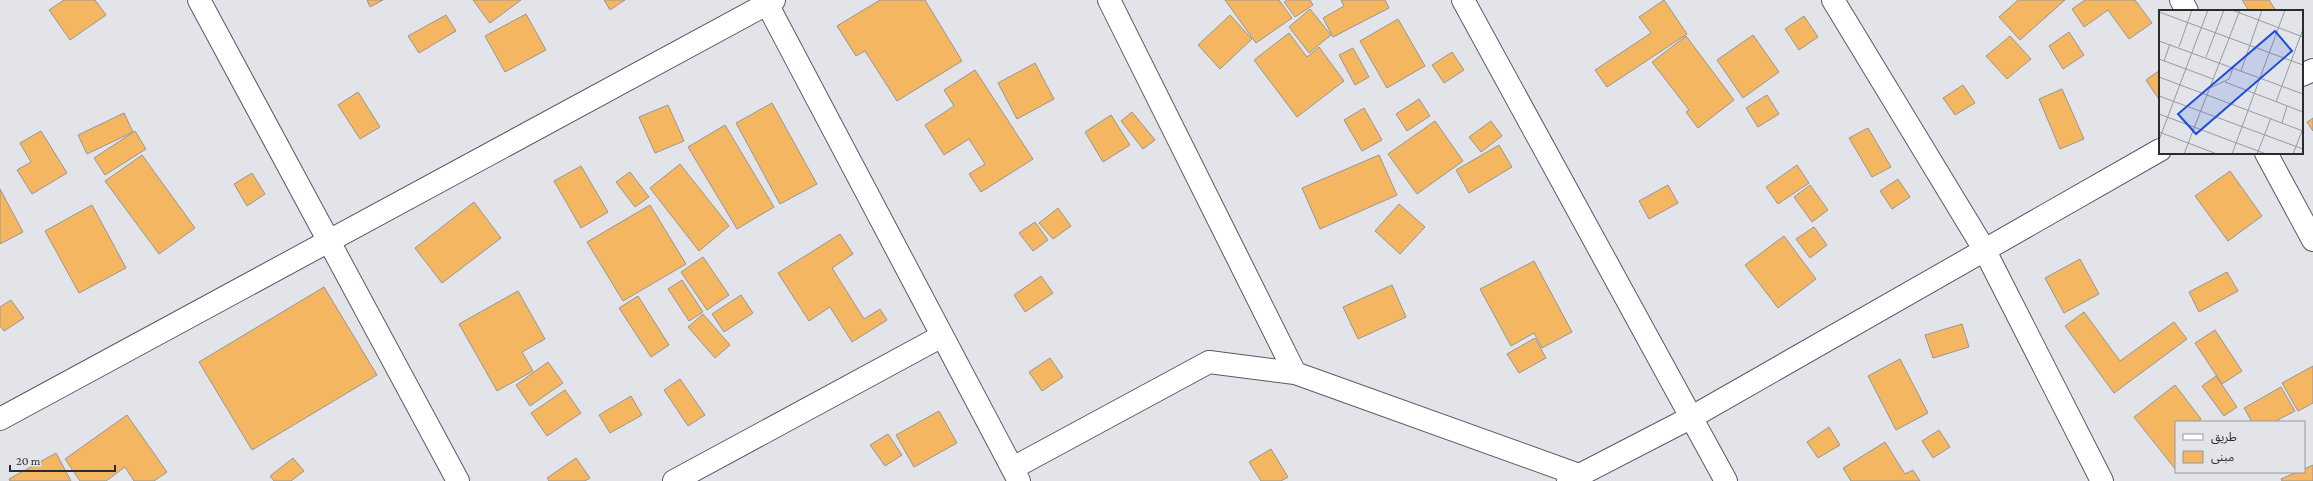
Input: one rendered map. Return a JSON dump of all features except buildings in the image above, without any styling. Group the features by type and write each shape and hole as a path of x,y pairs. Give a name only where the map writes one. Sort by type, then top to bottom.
{"street":[{"path":"199,0 458,481"},
{"path":"1109,0 1295,372"},
{"path":"1463,0 1726,481"},
{"path":"1832,0 1984,249 2102,481"},
{"path":"2181,0 2186,10"},
{"path":"0,419 330,241 769,1 942,336 1016,475 1209,362 1295,372 1574,478 1692,418 1984,249 2159,151"},
{"path":"2303,75 2313,70"},
{"path":"2267,154 2313,240"},
{"path":"674,481 942,336"}]}
